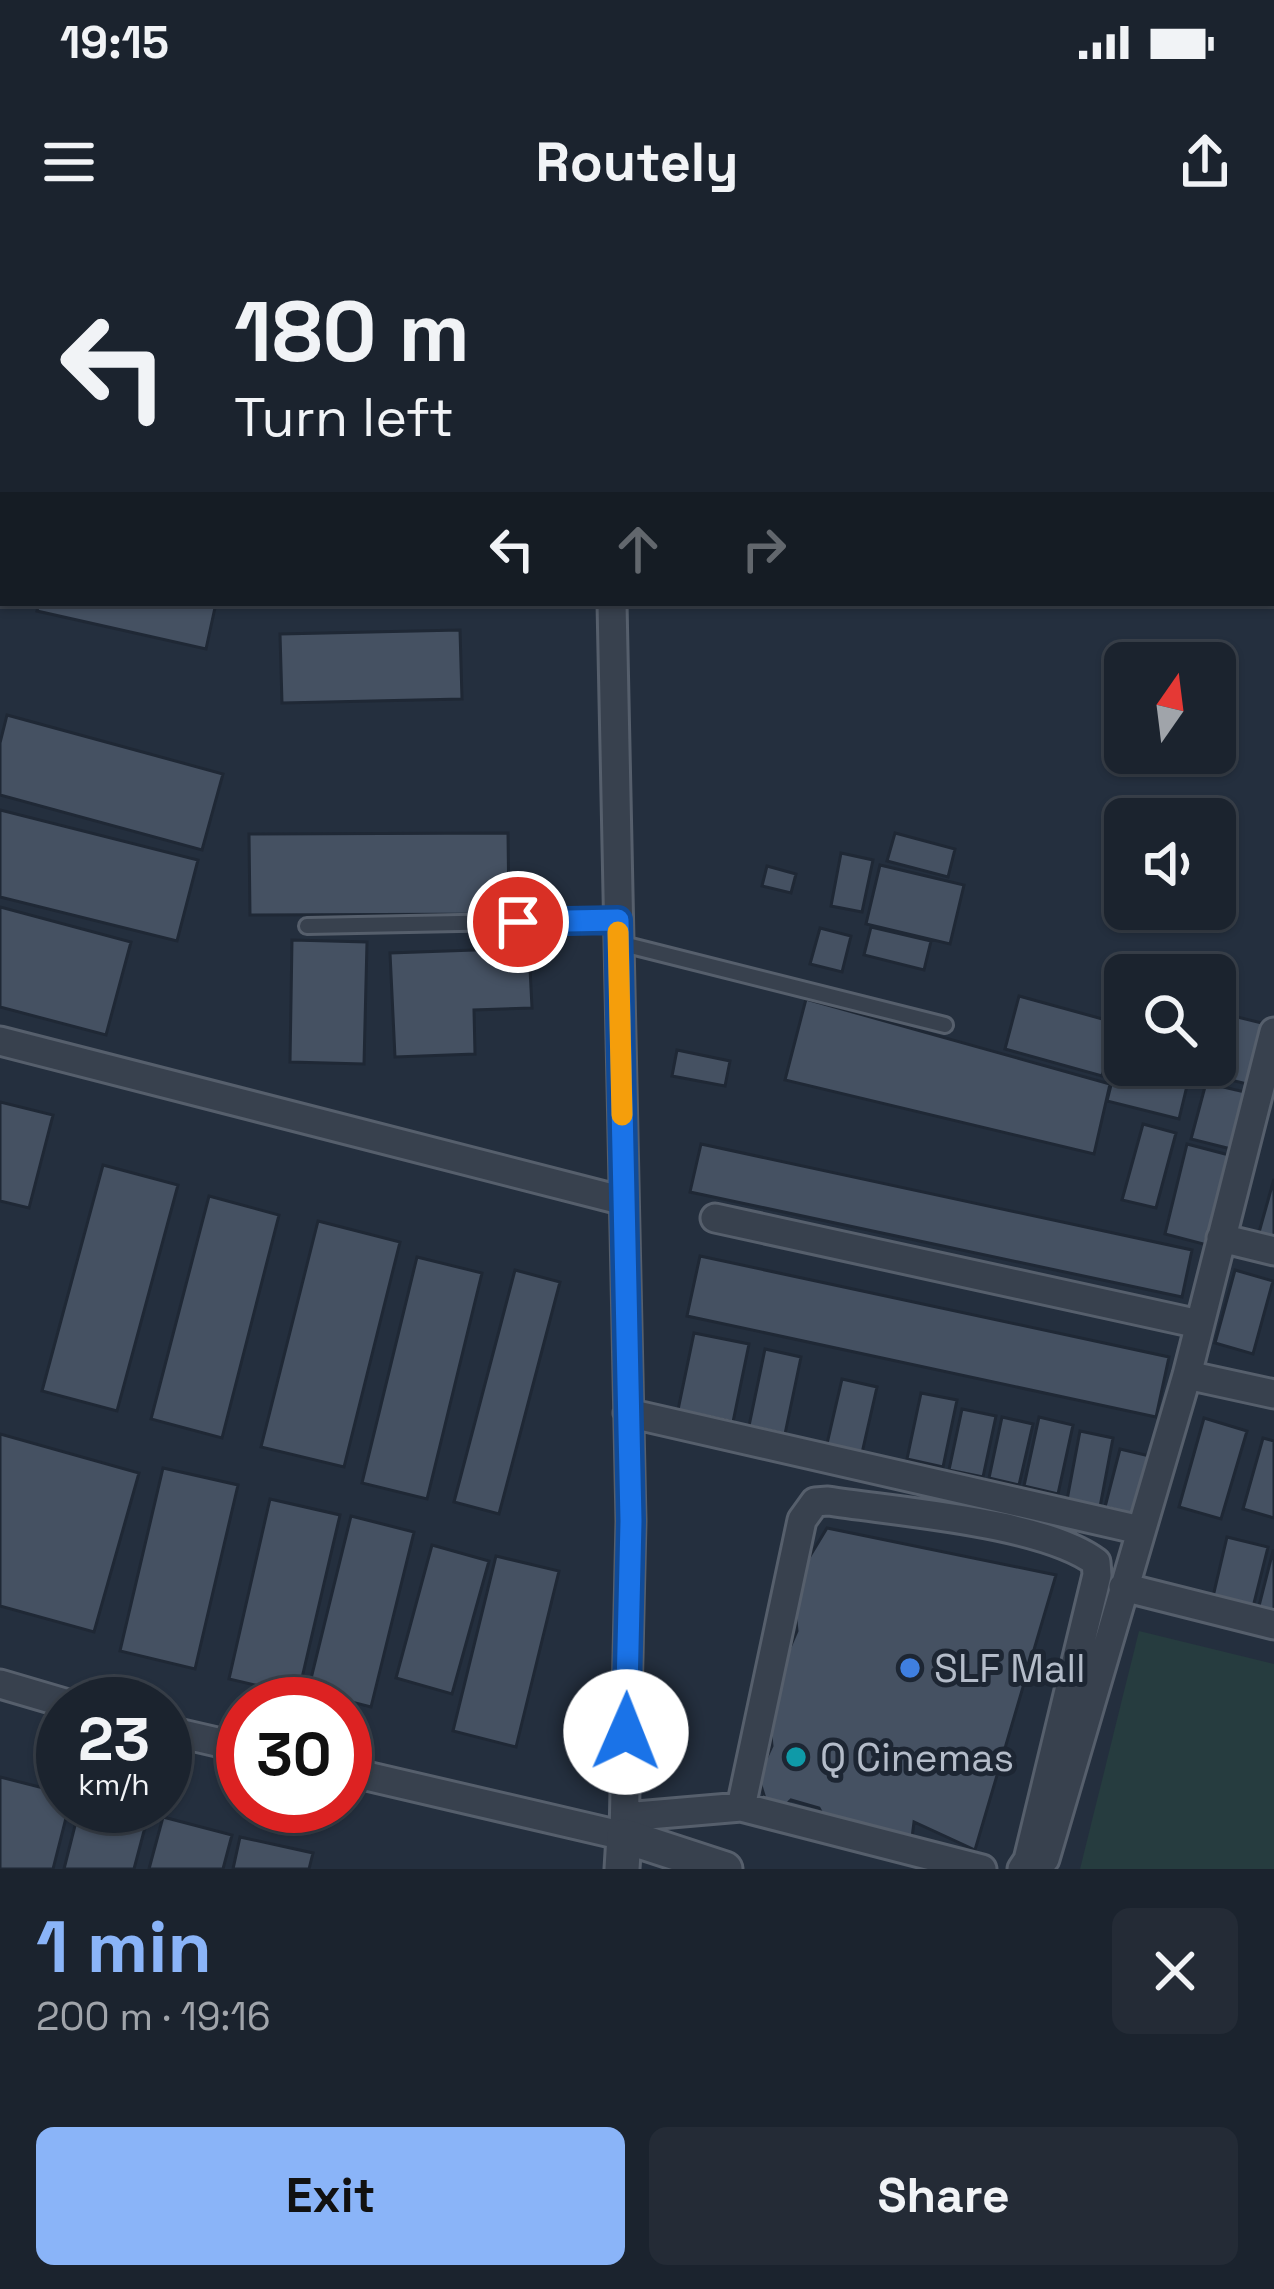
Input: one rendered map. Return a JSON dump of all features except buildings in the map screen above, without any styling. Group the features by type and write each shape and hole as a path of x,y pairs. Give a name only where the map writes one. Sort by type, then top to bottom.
{"street":[{"path":"612,606 631,1521 624,1840"},
{"path":"1042,1869 1187,1375 1221,1238 1261,1125 1274,1031"},
{"path":"0,1041 623,1201"},
{"path":"715,1218 1199,1324"},
{"path":"1221,1238 1274,1251"},
{"path":"1187,1375 1274,1394"},
{"path":"628,1413 1140,1530"},
{"path":"741,1807 802,1520 815,1502 1045,1536 1096,1562 1096,1575 1028,1860 1022,1869"},
{"path":"1123,1587 1274,1625"},
{"path":"0,1684 36,1695"},
{"path":"372,1778 724,1869"},
{"path":"624,1840 741,1807 982,1869"}],"lane":[{"path":"308,926 618,931 945,1025"}],"green space":[{"path":"1139,1631 1274,1664 1274,1869 1080,1869"}],"slow traffic":[{"path":"618,932 622,1115"}],"place":[{"name":"SLF Mall","path":"910,1668"},
{"name":"Q Cinemas","path":"796,1757"}],"route":[{"path":"518,922 618,920 631,1521 626,1732"}]}
